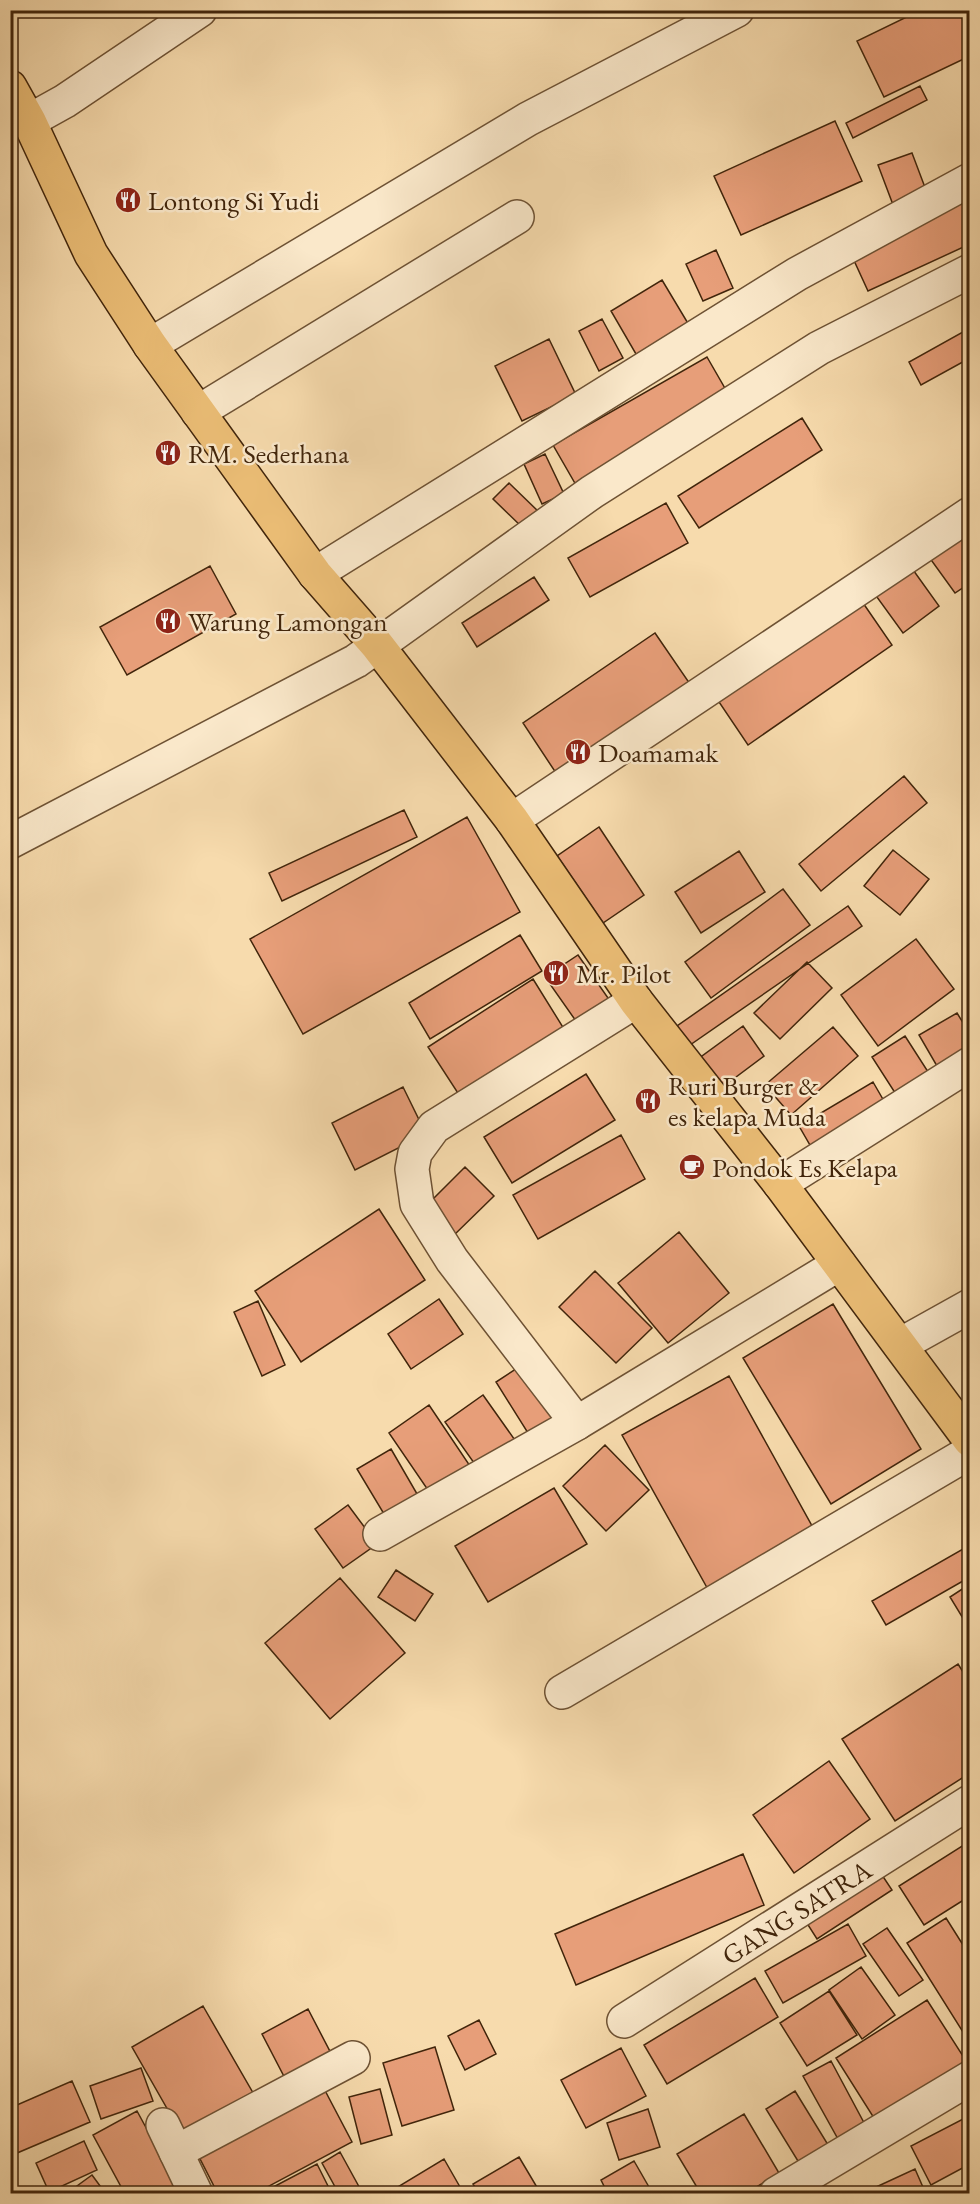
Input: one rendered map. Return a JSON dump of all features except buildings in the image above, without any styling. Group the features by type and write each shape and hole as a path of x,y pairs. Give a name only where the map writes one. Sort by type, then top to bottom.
{"main road":[{"path":"10,87 29,122 91,254 150,345 315,574 377,645 512,820 636,1001 780,1185 969,1440"}],"street":[{"path":"29,122 65,101 200,10"},
{"path":"150,345 528,119 737,10"},
{"path":"315,574 797,274 969,180"},
{"path":"198,412 517,217"},
{"path":"10,842 356,661 592,492 819,348 969,271"},
{"path":"512,820 969,514"},
{"path":"577,1423 452,1260 417,1204 412,1169 415,1152 434,1127 636,1001"},
{"path":"780,1185 969,1064"},
{"path":"380,1534 577,1423 839,1263"},
{"path":"900,1345 969,1306"},
{"path":"562,1692 969,1452"},
{"name":"GANG SATRA","path":"624,2020 969,1802"},
{"path":"196,2193 170,2139 336,2068"},
{"path":"776,2193 969,2078"}],"place":[{"name":"Lontong Si Yudi","path":"128,200"},
{"name":"RM. Sederhana","path":"168,453"},
{"name":"Warung Lamongan","path":"168,621"},
{"name":"Doamamak","path":"578,752"},
{"name":"Mr. Pilot","path":"556,973"},
{"name":"Ruri Burger & es kelapa Muda","path":"648,1101"},
{"name":"Pondok Es Kelapa","path":"692,1167"}]}
